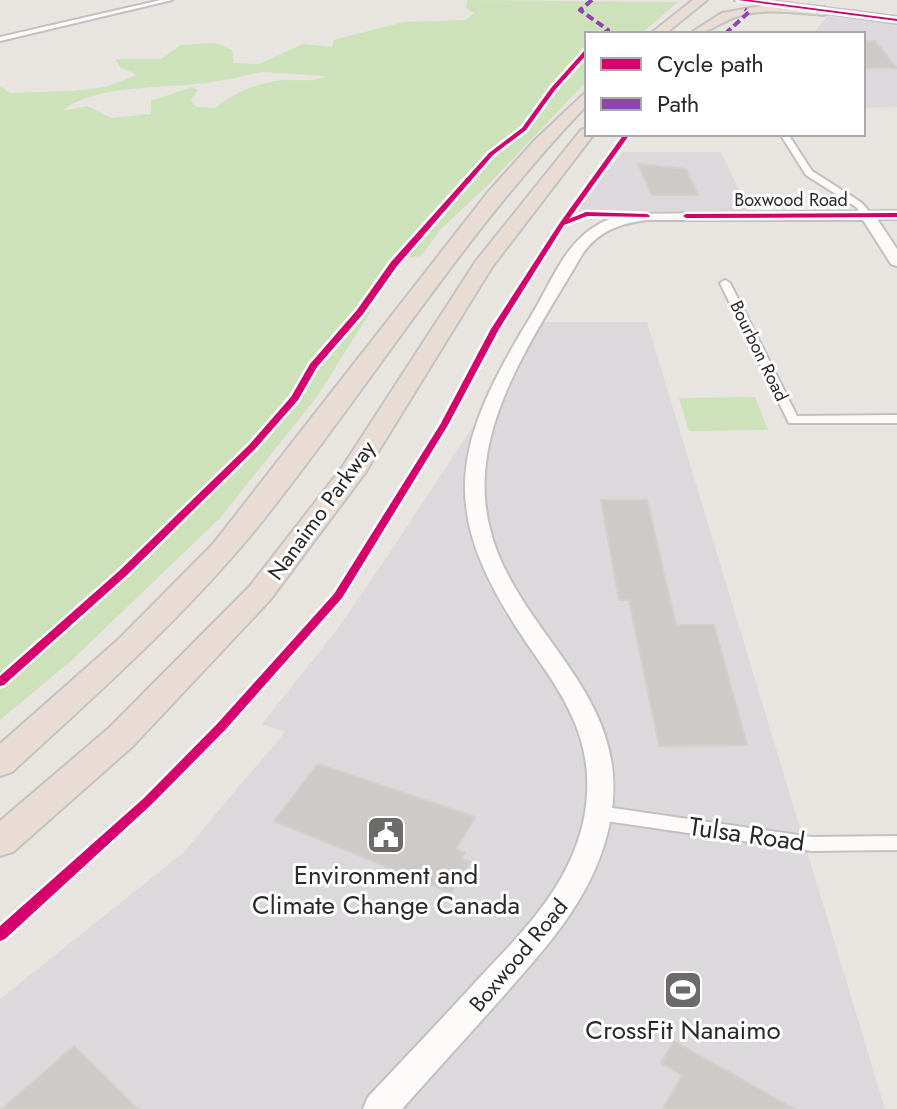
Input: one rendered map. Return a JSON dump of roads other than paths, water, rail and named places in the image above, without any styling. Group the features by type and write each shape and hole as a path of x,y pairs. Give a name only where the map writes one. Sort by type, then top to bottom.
{"highway":[{"path":"650,32 682,6 682,0"},
{"path":"660,32 701,0"},
{"path":"689,32 729,0"},
{"path":"782,0 824,11"},
{"path":"699,32 724,14 745,9 824,11"},
{"path":"0,763 130,647 250,518 428,275 506,179 585,98"},
{"name":"Nanaimo Parkway","path":"0,842 121,737 260,593 352,473 483,265 585,136"}],"street":[{"path":"0,39 169,0"},
{"path":"740,0 897,20"},
{"path":"785,136 809,173 859,205 897,261"},
{"name":"Boxwood Road","path":"380,1109 553,919 585,864 599,813 601,762 590,723 506,593 489,560 474,499 474,475 483,428 546,304 589,233 596,227 624,218 897,215"},
{"name":"Bourbon Road","path":"725,283 793,420 897,419"},
{"name":"Tulsa Road","path":"599,813 812,844 897,843"}],"place":[{"name":"Environment and Climate Change Canada","path":"386,835"},
{"name":"CrossFit Nanaimo","path":"683,990"}]}
